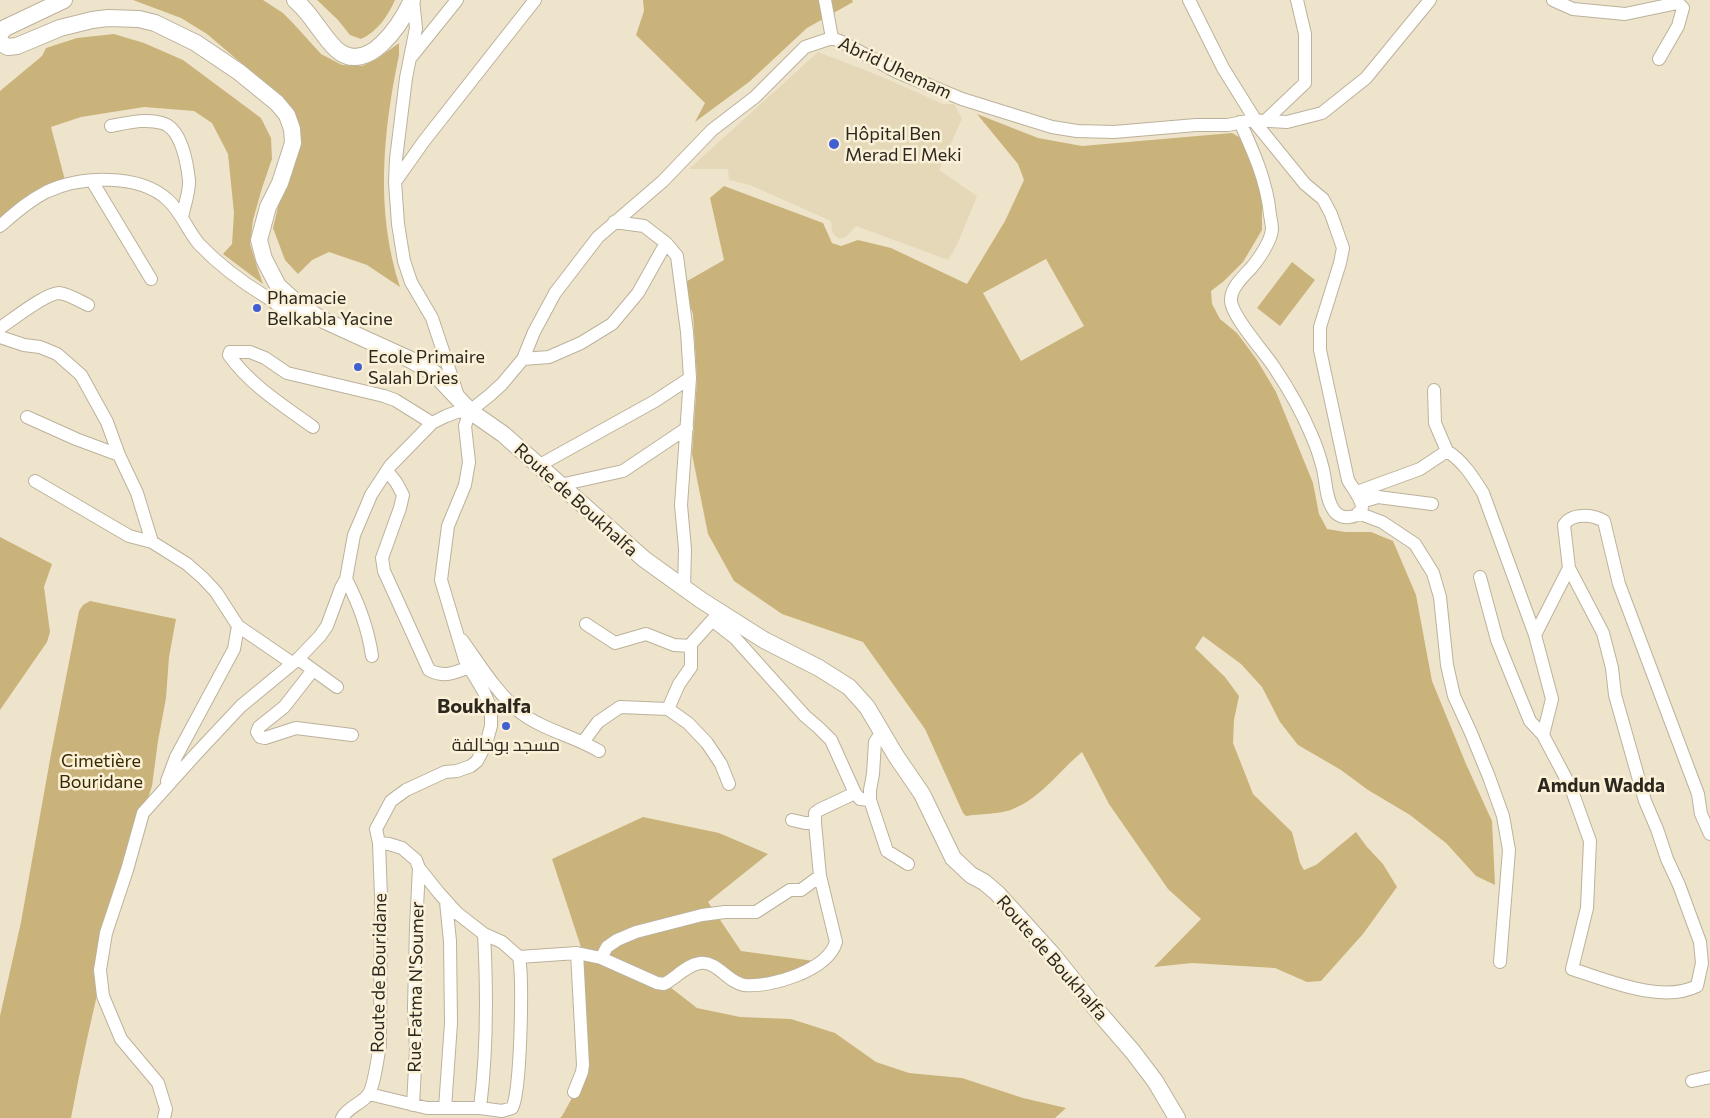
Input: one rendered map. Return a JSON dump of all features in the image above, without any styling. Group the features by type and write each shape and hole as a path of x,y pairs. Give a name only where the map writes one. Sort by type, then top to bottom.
{"main road":[{"path":"0,34 5,28 64,0"},
{"path":"295,0 310,14 337,50 347,56 358,58 372,51 388,38 404,19 413,0"},
{"name":"Route de Boukhalfa","path":"0,40 2,44 8,47 17,46 60,28 92,20 108,18 139,19 168,29 203,48 239,72 277,103 287,115 292,129 293,142 280,183 268,207 259,240 264,259 272,277 288,296 305,309 329,323 421,365 434,373 465,406 503,434 644,559 684,588 716,616 841,680 859,696 922,794 953,858 971,875 984,882 997,893 1053,955 1101,1015 1134,1052 1155,1081 1177,1118"}],"street":[{"path":"387,471 403,495 382,558 384,571 430,670 436,674 446,675 469,667 465,660 441,580 448,526 465,485 468,462 464,426 465,406 432,318 411,282 404,261 398,224 395,182 398,138 416,28 413,0"},
{"path":"410,58 457,0"},
{"path":"395,182 424,141 535,0"},
{"path":"825,0 832,38"},
{"path":"1189,0 1222,68 1254,121 1305,184 1323,199 1331,214 1343,248 1320,327 1320,350 1348,480 1359,502 1382,522 1415,544 1435,581 1440,597 1447,665 1454,696 1489,777 1503,816 1509,850 1500,962"},
{"path":"1254,121 1305,83 1305,34 1297,0"},
{"name":"Abrid Uhemam","path":"465,406 490,395 523,359 534,332 555,293 598,237 663,181 712,130 755,97 805,47 832,38 897,72 962,99 1052,127 1076,131 1114,132 1196,125 1228,125 1254,121 1287,122 1322,113 1366,78 1430,0"},
{"path":"1553,0 1573,9 1625,14 1678,3 1684,8 1678,26 1658,59"},
{"path":"111,126 142,121 162,123 173,129 181,141 189,181 182,218"},
{"path":"1254,121 1256,157 1264,180 1272,231 1266,247 1235,286 1231,301 1236,316 1274,366 1294,399 1311,434 1323,468 1333,510 1340,516 1347,518 1359,502 1420,469 1447,450"},
{"path":"0,226 24,206 45,193 66,184 113,179 155,191 169,201 198,243 247,285 286,312 297,315 305,309"},
{"path":"92,181 151,280"},
{"path":"614,222 644,226 666,243 677,256 687,332 690,378 681,505 685,549 684,588"},
{"path":"523,359 548,357 581,343 612,324 638,293 666,243"},
{"path":"0,328 54,294 60,293 88,305"},
{"path":"0,337 24,345 40,347 57,354 81,375 107,422 119,455 137,493 152,542"},
{"path":"313,427 266,392 238,368 229,355 230,352 250,352 265,358 287,373 384,396 395,400 432,423"},
{"path":"538,466 655,402 690,378"},
{"path":"1434,390 1435,422 1447,450 1458,458 1483,494 1535,635 1552,699 1543,735"},
{"path":"164,1118 166,1109 158,1083 121,1039 103,996 100,970 106,933 127,870 143,813 242,706 310,647 327,626 346,579 354,535 371,494 387,471 417,437 432,423 457,412 465,406"},
{"path":"27,417 76,439 119,455"},
{"path":"560,485 623,470 687,428"},
{"path":"35,481 129,536 152,542 187,564 216,592 238,626 295,661 314,670 337,687"},
{"path":"1359,502 1378,496 1432,504"},
{"path":"1480,577 1497,640 1510,674 1530,721 1543,735 1570,788 1590,841 1587,908 1572,969 1630,987 1673,993 1689,990 1697,986 1702,963 1700,942 1645,801 1615,695 1612,668 1602,633 1569,568 1564,525 1566,521 1573,517 1596,517 1604,521 1618,584 1698,794 1701,814 1710,834"},
{"path":"1535,635 1569,568"},
{"path":"346,579 359,605 370,638 372,656"},
{"path":"668,709 679,684 691,667 691,644 716,616 805,716 831,740 855,794 860,799 870,800"},
{"path":"586,624 615,643 646,634 674,646 691,646"},
{"path":"165,788 176,757 234,649 238,626"},
{"path":"456,632 493,684 521,712 563,735 583,742 599,751"},
{"name":"Route de Bouridane","path":"369,1094 378,1062 380,1045 381,928 376,829 391,801 406,790 431,777 471,766 482,755 492,726 491,709 484,692 469,667"},
{"path":"314,670 284,707 259,727 257,732 260,737 265,738 296,728 352,736"},
{"path":"583,742 598,722 620,707 668,709 688,723 707,743 721,764 730,784"},
{"path":"882,732 875,742 870,800 887,851 908,864"},
{"path":"519,957 577,953 601,958 657,983 664,984 690,967 702,963 713,965 734,982 744,985 765,984 796,976 817,966 834,950 836,942 820,876 815,813 855,794"},
{"path":"1698,794 1710,804"},
{"path":"792,820 805,823 815,822"},
{"path":"342,1118 344,1113 369,1094 414,1105 425,1113 445,1108 502,1110 512,1108 515,1104 522,970 519,957 502,942 484,934 446,902 419,868 416,860 402,848 378,843"},
{"name":"Rue Fatma N'Soumer","path":"414,1105 416,1049 414,1008 419,868"},
{"path":"601,958 608,947 617,940 636,932 702,915 725,912 756,912 790,890 801,890 820,876"},
{"path":"445,1108 450,1023 450,941 446,902"},
{"path":"480,1108 484,1072 484,934"},
{"path":"574,1092 583,1064 577,953"},
{"path":"1692,1081 1710,1076"}],"shaded area":[{"name":"Hôpital Ben Merad El Meki","path":"818,52 880,76 943,104 954,104 962,119 939,170 977,196 957,245 948,260 856,226 846,237 839,239 832,231 831,221 750,185 729,180 728,169 689,169"}],"green space":[{"path":"133,0 263,0 283,13 321,54 342,65 362,66 377,59 399,43 399,55 393,84 386,142 384,200 392,258 400,287 367,265 329,252 312,260 298,274 285,260 273,228 279,203 294,166 280,96 207,34 181,18"},
{"path":"317,0 395,0 381,23 361,39 350,35 338,20"},
{"path":"643,0 852,0 853,2 807,28 749,82 695,122 705,103 636,35 644,11"},
{"path":"114,34 144,43 183,60 261,118 271,138 272,159 253,220 250,244 263,284 223,254 232,244 234,213 228,154 212,123 194,111 144,107 81,117 51,127 66,184 0,226 0,91 42,56 46,48 77,38"},
{"path":"977,114 1038,138 1082,146 1232,133 1244,140 1261,188 1262,230 1243,262 1211,291 1212,304 1220,319 1237,333 1257,360 1276,392 1313,483 1319,514 1327,529 1345,532 1371,532 1393,541 1416,595 1432,681 1492,821 1495,885 1476,876 1446,843 1410,815 1368,790 1341,770 1298,745 1280,722 1262,687 1241,664 1203,636 1195,648 1225,677 1239,696 1234,720 1233,743 1253,794 1292,832 1300,863 1304,870 1316,865 1356,832 1383,864 1397,887 1363,934 1321,981 1307,982 1275,968 1192,963 1154,967 1201,919 1168,889 1109,804 1082,752 1042,791 1023,804 1003,812 966,816 925,729 863,642 782,614 734,581 708,534 692,454 697,379 693,314 682,284 724,260 710,198 724,186 823,223 832,243 841,246 858,240 891,248 967,284 1005,221 1024,180 1018,164","holes":["1046,259 1084,326 1021,361 983,293"]},
{"path":"1292,262 1315,280 1280,326 1257,308"},
{"path":"0,537 52,564 44,587 50,632 47,642 0,710"},
{"name":"Cimetière Bouridane","path":"90,601 176,619 169,657 166,698 152,786 143,813 104,965 71,1118 0,1118 0,1016 21,922 79,611 83,605"},
{"path":"643,817 719,833 768,854 708,902 741,951 829,963 804,980 746,991 714,971 699,967 670,987 697,1008 740,1017 791,1019 835,1033 876,1062 909,1073 962,1078 1023,1098 1066,1108 1055,1118 560,1118 586,1073 586,1037 581,947 552,859"}],"place":[{"name":"Hôpital Ben Merad El Meki","path":"834,144"},
{"name":"Phamacie Belkabla Yacine","path":"257,308"},
{"name":"Ecole Primaire Salah Dries","path":"358,367"},
{"name":"مسجد بوخالفة","path":"506,726"}],"district":[{"name":"Boukhalfa","path":"484,706"},
{"name":"Amdun Wadda","path":"1601,786"}]}
